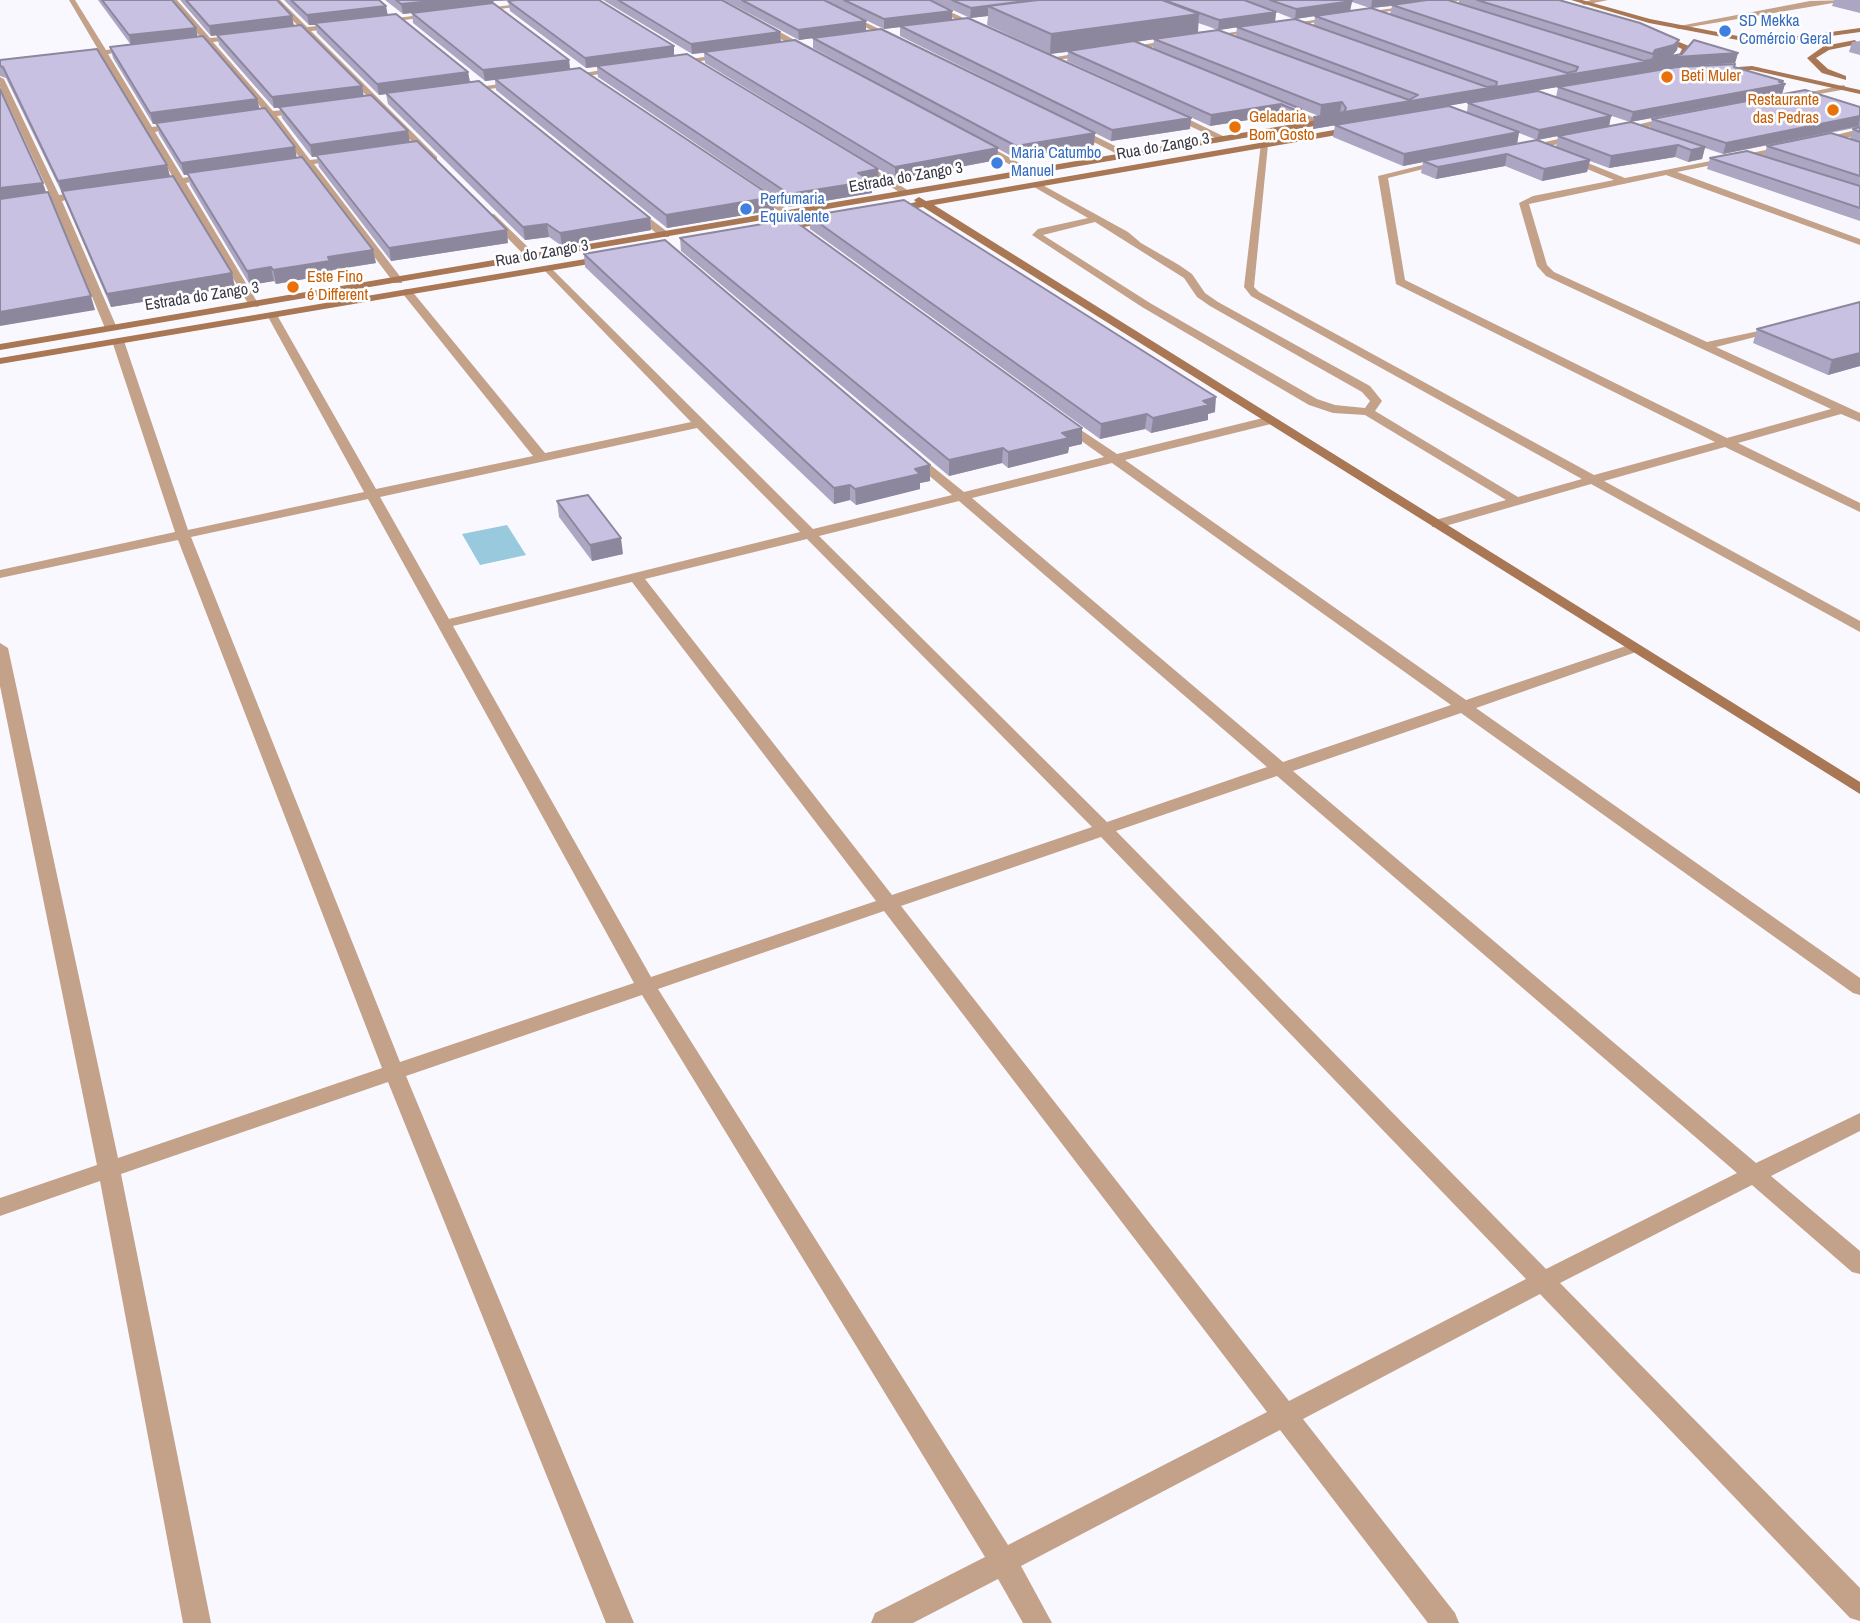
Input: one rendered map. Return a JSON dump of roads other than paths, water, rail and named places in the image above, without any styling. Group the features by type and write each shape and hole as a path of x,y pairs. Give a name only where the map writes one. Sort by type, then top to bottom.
{"street":[{"path":"72,0 254,305"},
{"path":"173,0 271,114 398,281"},
{"path":"276,0 441,165"},
{"path":"486,0 508,16"},
{"path":"460,12 567,0"},
{"path":"814,0 899,37"},
{"path":"919,0 994,34"},
{"path":"1430,0 1465,11"},
{"path":"1110,51 1461,0"},
{"path":"1572,4 1605,0"},
{"path":"1678,27 1805,1 1848,0"},
{"path":"1584,3 1678,27 1797,49"},
{"path":"1343,4 1394,21"},
{"path":"1572,4 1640,29"},
{"path":"385,6 410,27"},
{"path":"372,22 448,13"},
{"path":"1273,16 1321,33"},
{"path":"751,20 825,59"},
{"path":"948,27 986,22"},
{"path":"268,34 345,25"},
{"path":"1204,30 1243,45"},
{"path":"1655,65 1676,60 1689,44 1698,41 1793,38 1860,30"},
{"path":"1651,32 1686,48 1698,57"},
{"path":"863,38 887,34"},
{"path":"169,45 256,35"},
{"path":"1800,66 1809,56 1827,48 1860,41"},
{"path":"787,48 813,44"},
{"path":"1135,47 1147,52"},
{"path":"66,57 143,48"},
{"path":"1049,59 1098,52"},
{"path":"681,53 703,67"},
{"path":"1038,54 1062,65"},
{"path":"665,64 733,55"},
{"path":"1809,56 1825,71 1860,83"},
{"path":"574,66 597,82"},
{"path":"1710,66 1787,68"},
{"path":"1752,68 1860,92"},
{"path":"560,77 625,69"},
{"path":"0,79 57,198 114,335 183,535 394,1072 620,1623"},
{"path":"473,79 494,96"},
{"path":"457,91 534,81"},
{"path":"1777,100 1844,87"},
{"path":"365,103 392,99"},
{"path":"1271,103 1321,123"},
{"path":"244,118 311,110"},
{"path":"1162,110 1225,139"},
{"name":"Estrada do Zango 3","path":"0,347 114,335 254,305 398,281 541,263 665,235 792,220 907,193 1346,118"},
{"path":"1602,133 1683,118"},
{"path":"1616,123 1652,136"},
{"path":"148,130 189,125"},
{"path":"1068,125 1128,156"},
{"name":"Rua do Zango 3","path":"877,212 1371,126"},
{"path":"1860,132 1524,203 1542,266 1550,274 1860,418"},
{"path":"1508,150 1589,135"},
{"path":"970,139 1030,172"},
{"path":"1828,139 1849,146"},
{"path":"1523,141 1623,180"},
{"path":"1265,145 1249,287 1252,291 1860,626"},
{"path":"410,148 422,146"},
{"path":"1699,152 1722,160"},
{"path":"1743,156 1769,164"},
{"path":"268,168 345,158"},
{"path":"850,158 1860,789"},
{"path":"1455,161 1383,176 1400,282 1860,508"},
{"path":"1667,172 1860,242"},
{"path":"137,187 217,176"},
{"path":"743,183 817,242"},
{"path":"1037,185 1124,234 1188,276 1201,295 1214,304 1366,389 1376,401 1368,412"},
{"path":"0,206 97,192"},
{"path":"622,200 665,235"},
{"path":"487,211 1104,829 1860,1608"},
{"path":"770,230 792,220 850,216"},
{"path":"1095,219 1041,231 1037,235 1146,304 1313,402 1333,409 1368,412 1516,501"},
{"name":"Rua do Zango 3","path":"0,361 114,335 272,315 407,292 541,263 616,257"},
{"path":"407,292 542,458"},
{"path":"272,315 646,986 1003,1561 1038,1623"},
{"path":"1706,346 1796,324"},
{"path":"1437,524 1860,404"},
{"path":"1048,411 1860,988"},
{"path":"445,624 1271,420"},
{"path":"0,573 700,424"},
{"path":"899,443 1860,1265"},
{"path":"636,576 1445,1623"},
{"path":"0,648 109,1169 197,1623"},
{"path":"0,1207 1634,648"},
{"path":"885,1623 1542,1282 1860,1121"}],"water":[{"path":"507,525 526,555 480,565 462,534"}],"place":[{"name":"SD Mekka Comércio Geral","path":"1725,31"},
{"name":"Beti Muler","path":"1667,77"},
{"name":"Restaurante das Pedras","path":"1833,110"},
{"name":"Geladaria Bom Gosto","path":"1235,127"},
{"name":"Maria Catumbo Manuel","path":"997,163"},
{"name":"Perfumaria Equivalente","path":"746,209"},
{"name":"Este Fino é Different","path":"293,287"}]}
